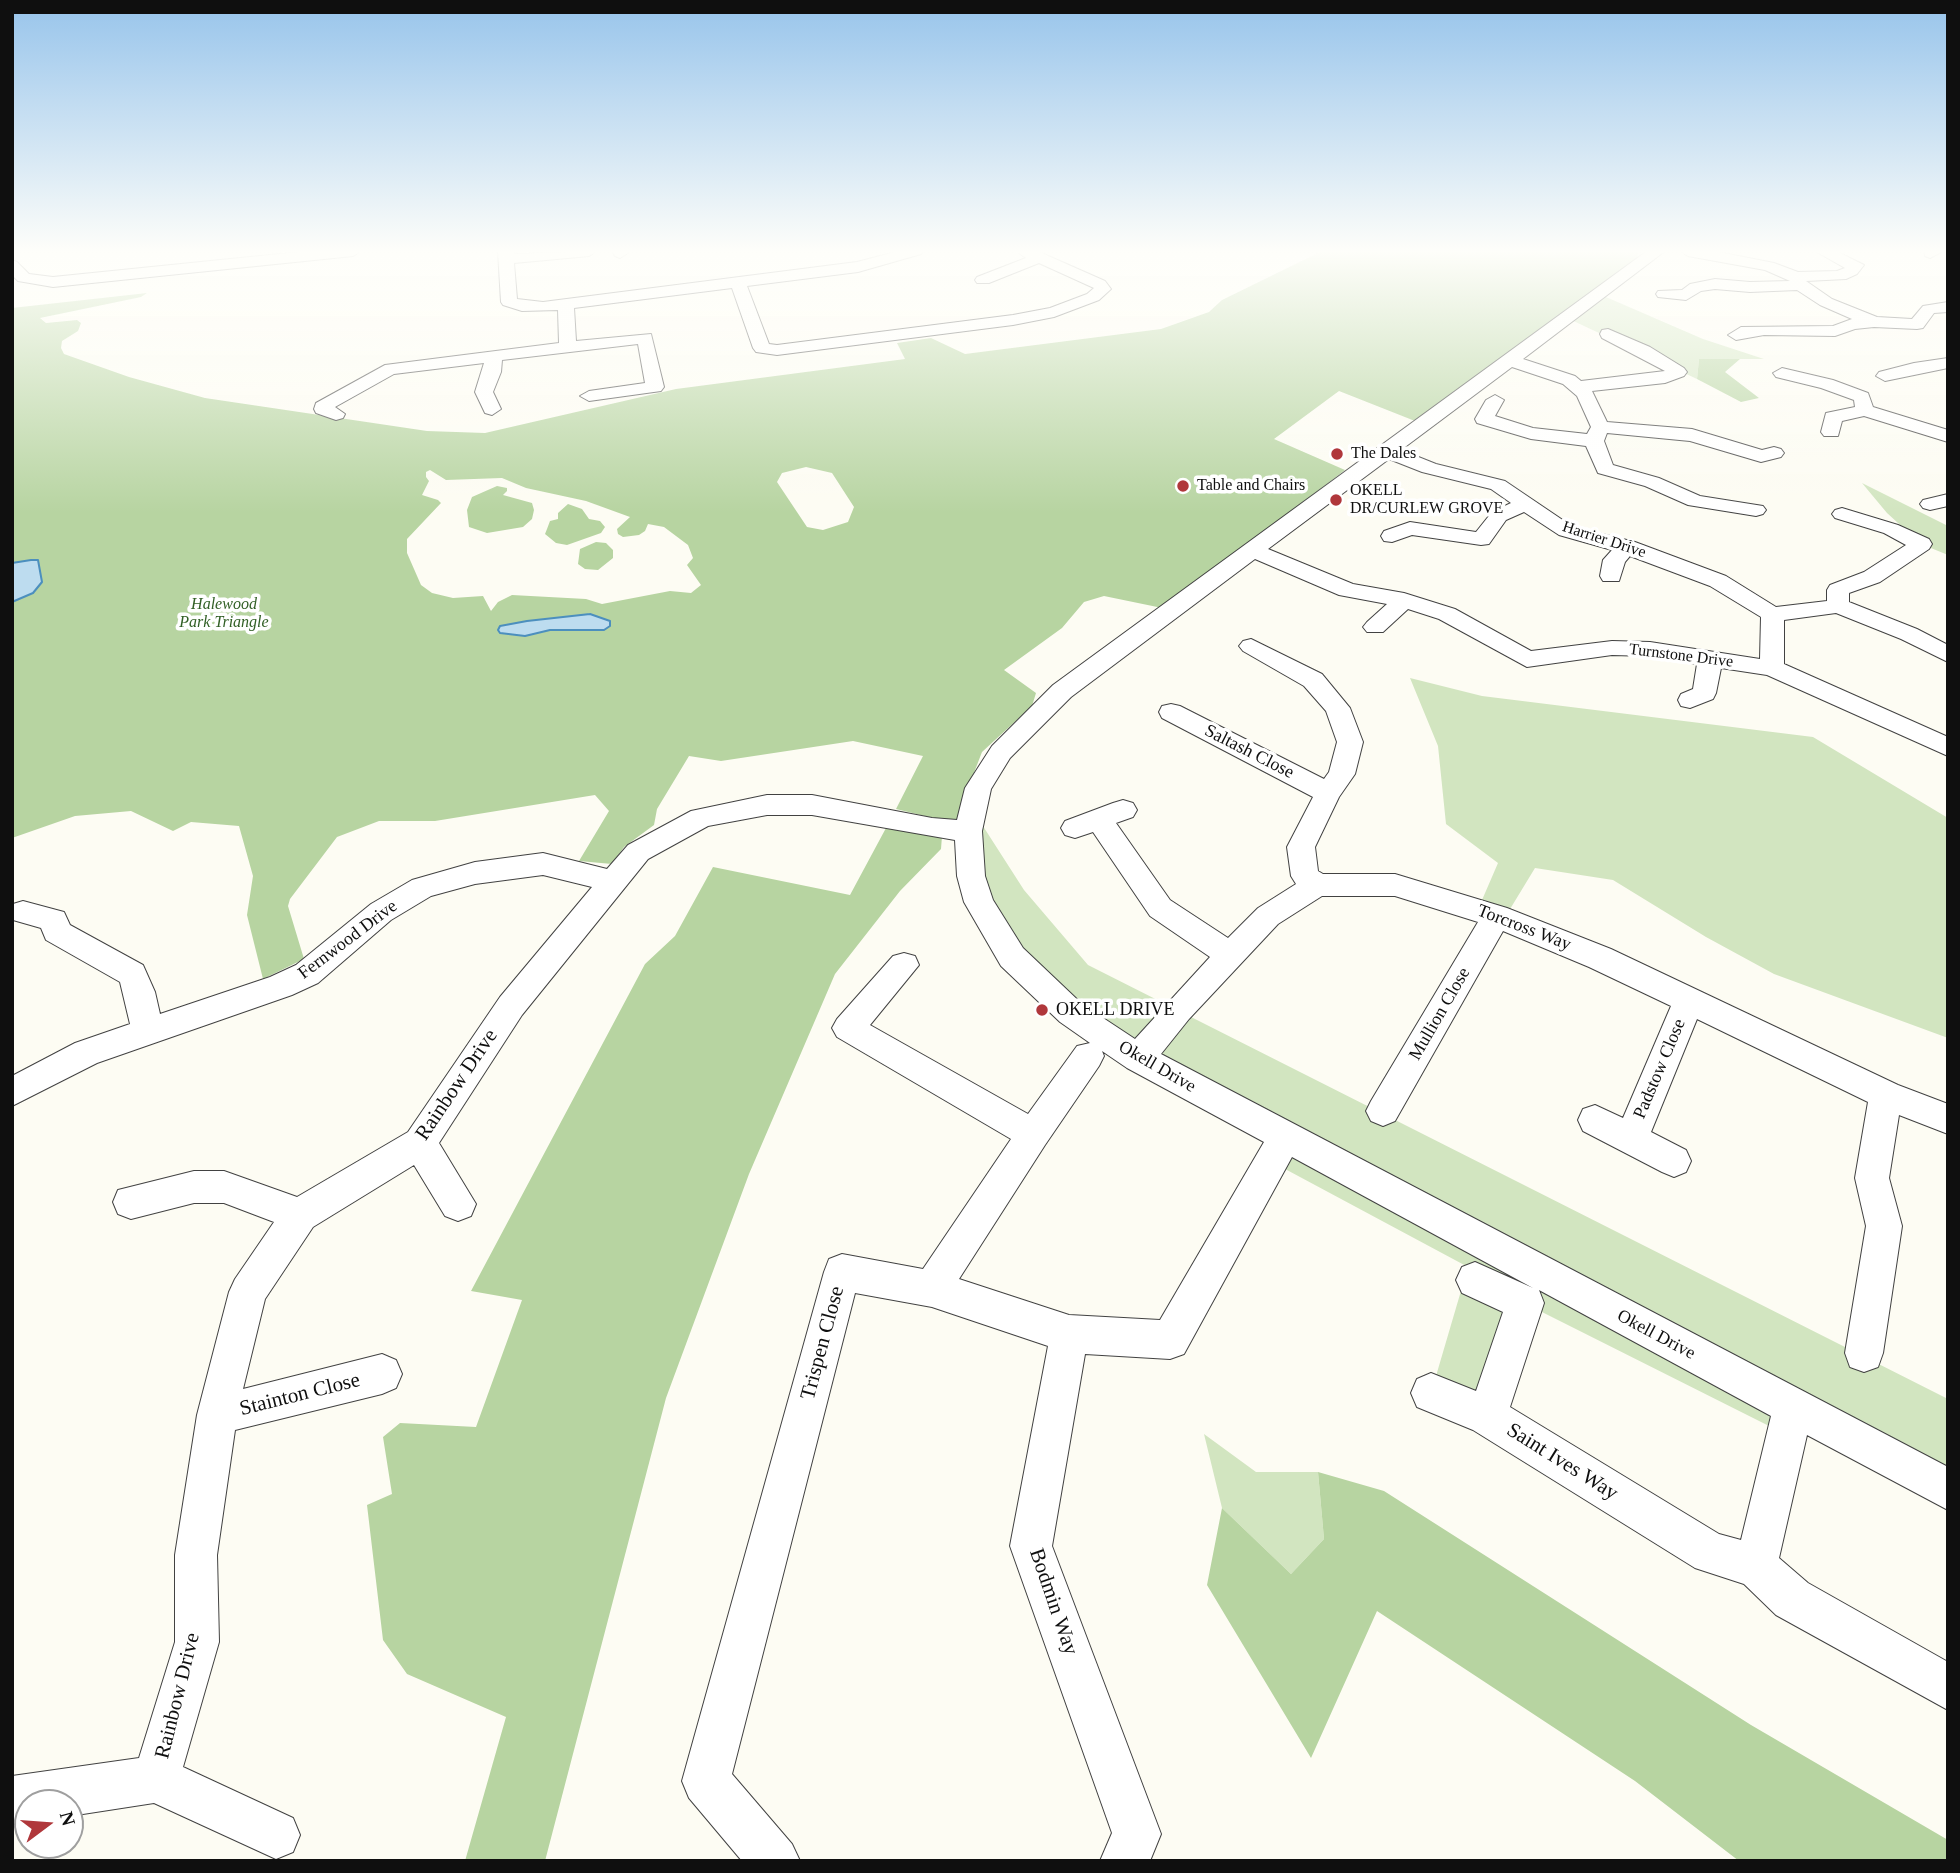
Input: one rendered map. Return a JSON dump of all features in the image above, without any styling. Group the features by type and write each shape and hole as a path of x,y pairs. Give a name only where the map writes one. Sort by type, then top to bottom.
{"street":[{"path":"568,338 568,347"},
{"path":"303,409 329,408 378,374 391,369 618,338"},
{"path":"589,396 655,387 645,338"},
{"path":"758,338 762,348 777,350 868,338"},
{"name":"Okell Drive","path":"1539,338 1062,691 1016,735 1001,752 978,788 968,831 971,876 979,902 1012,957 1038,985 1071,1013 1138,1058 1948,1489"},
{"path":"1578,387 1665,378 1678,372 1617,338"},
{"path":"492,409 484,392 492,372 493,356"},
{"path":"1510,360 1557,375 1578,387 1584,394 1605,469 1652,482 1695,501 1748,514"},
{"path":"1885,376 1930,364 1948,363"},
{"path":"1782,373 1827,384 1862,397 1865,410"},
{"path":"1495,400 1476,420 1531,433 1692,435 1768,460"},
{"path":"1831,432 1833,418 1865,410 1948,436"},
{"name":"Harrier Drive","path":"1387,452 1429,468 1498,485 1527,502 1566,531 1628,547 1718,581 1772,614"},
{"path":"1392,536 1410,528 1481,539 1499,516 1527,502"},
{"path":"1838,606 1838,590 1872,577 1921,544 1891,529 1842,514"},
{"path":"1611,576 1614,560 1628,547"},
{"name":"Turnstone Drive","path":"1253,550 1347,590 1404,600 1447,614 1530,670 1612,648 1650,649 1773,668 1948,747"},
{"path":"1375,627 1404,600"},
{"path":"1773,668 1772,614 1838,606 1909,634 1948,655"},
{"path":"1138,1058 1178,1010 1268,916 1317,885 1306,876 1301,847 1328,793 1342,774 1350,742 1338,708 1312,680 1251,646"},
{"path":"1690,700 1704,693 1710,659"},
{"name":"Saltash Close","path":"1171,711 1328,793"},
{"name":"Rainbow Drive","path":"276,1835 156,1779 197,1642 196,1555 217,1415 248,1292 300,1215 420,1143 511,1006 639,852 701,818 767,805 812,805 932,828 968,831"},
{"path":"1099,819 1160,908 1192,932 1231,955"},
{"name":"Fernwood Drive","path":"12,1092 86,1053 281,986 307,974 381,912 422,888 475,873 543,864 614,882"},
{"name":"Torcross Way","path":"1317,885 1395,885 1497,916 1600,958 1886,1095 1948,1119"},
{"path":"23,912 54,920 55,932 131,974 140,992 147,1030"},
{"name":"Mullion Close","path":"1383,1111 1497,916"},
{"path":"904,965 848,1028 1033,1134"},
{"name":"Padstow Close","path":"1631,1139 1689,1000"},
{"path":"932,1289 1033,1134 1088,1056"},
{"path":"1864,1353 1884,1226 1872,1178 1886,1095"},
{"path":"1595,1121 1674,1160"},
{"name":"Trispen Close","path":"775,1861 706,1781 842,1272 932,1289 1069,1334 1170,1340 1285,1138"},
{"path":"420,1143 458,1204"},
{"path":"131,1202 194,1187 224,1187 300,1215"},
{"name":"Saint Ives Way","path":"1475,1280 1525,1303 1487,1416 1710,1553 1756,1566 1792,1599 1948,1687"},
{"name":"Bodmin Way","path":"1069,1334 1031,1546 1137,1834 1125,1861"},
{"name":"Stainton Close","path":"217,1415 382,1374"},
{"path":"1431,1393 1487,1416"},
{"path":"1756,1566 1793,1408"},
{"path":"12,1800 156,1779"}],"green space":[{"name":"Halewood Park Triangle","path":"12,338 66,338 62,341 61,348 64,354 129,377 205,398 427,431 485,433 676,389 905,359 897,343 932,338 965,354 1087,338 1528,338 1415,421 1339,391 1274,439 1345,470 1167,609 1104,596 1084,602 1062,628 1004,670 1036,693 1032,706 982,752 970,783 962,825 896,809 923,756 853,741 721,761 689,756 657,809 654,825 624,847 612,864 579,861 609,811 595,795 435,821 379,821 337,837 290,899 288,906 304,959 263,979 247,915 253,876 239,826 191,822 173,831 131,811 75,816 12,838 12,602 33,593 42,582 38,560 12,563","holes":["806,467 832,473 854,507 848,522 823,530 807,527 777,482 782,473","430,470 446,480 502,478 526,488 586,501 630,517 617,529 618,534 623,537 639,535 645,531 648,524 664,527 688,545 693,558 687,565 701,585 691,593 670,591 602,604 586,599 512,595 498,602 491,611 483,596 453,598 432,593 421,585 407,553 407,539 441,503 422,495 429,481 426,472","590,614 602,618 594,631 550,630 525,636 501,633 498,630"]},
{"path":"1610,338 1702,338 1764,359 1699,359 1697,379"},
{"path":"1699,359 1740,359 1725,372 1759,398 1741,402 1697,379"},
{"path":"1862,483 1948,526 1948,555 1921,544 1887,513"},
{"path":"497,486 507,488 503,495 532,503 532,519 523,527 487,533 469,527 467,510 472,497"},
{"path":"568,504 582,509 589,519 600,521 605,527 601,533 567,545 556,543 545,534 550,521 558,519 558,513"},
{"path":"596,542 606,543 613,550 613,558 598,570 585,569 578,564 580,549"},
{"path":"1410,678 1482,696 1813,737 1948,818 1948,1038 1774,974 1706,937 1613,880 1535,868 1504,919 1479,907 1498,863 1446,824 1438,746"},
{"path":"972,809 1024,890 1088,965 1948,1399 1948,1489 1794,1408 1787,1435 1526,1304 1487,1416 1431,1393 1468,1267 1272,1162 1285,1138 1038,984 979,902"},
{"path":"886,828 942,836 941,849 900,891 835,974 749,1174 666,1398 545,1861 465,1861 506,1717 407,1674 383,1640 367,1505 392,1494 383,1437 400,1423 476,1427 522,1300 471,1291 645,964 675,936 713,867 850,895"},
{"path":"1204,1434 1256,1472 1318,1472 1324,1539 1291,1574 1222,1508"},
{"path":"1318,1472 1384,1491 1751,1725 1948,1840 1948,1861 1739,1861 1635,1781 1377,1611 1311,1758 1207,1585 1222,1508 1291,1574 1324,1539"}],"water":[{"path":"38,560 42,582 33,593 12,602 12,563"},
{"path":"590,614 610,621 610,626 604,630 550,630 525,636 500,633 498,630 500,626 527,621"}],"place":[{"name":"The Dales","path":"1337,454"},
{"name":"Table and Chairs","path":"1183,486"},
{"name":"OKELL DR/CURLEW GROVE","path":"1336,500"},
{"name":"OKELL DRIVE","path":"1042,1010"}]}
